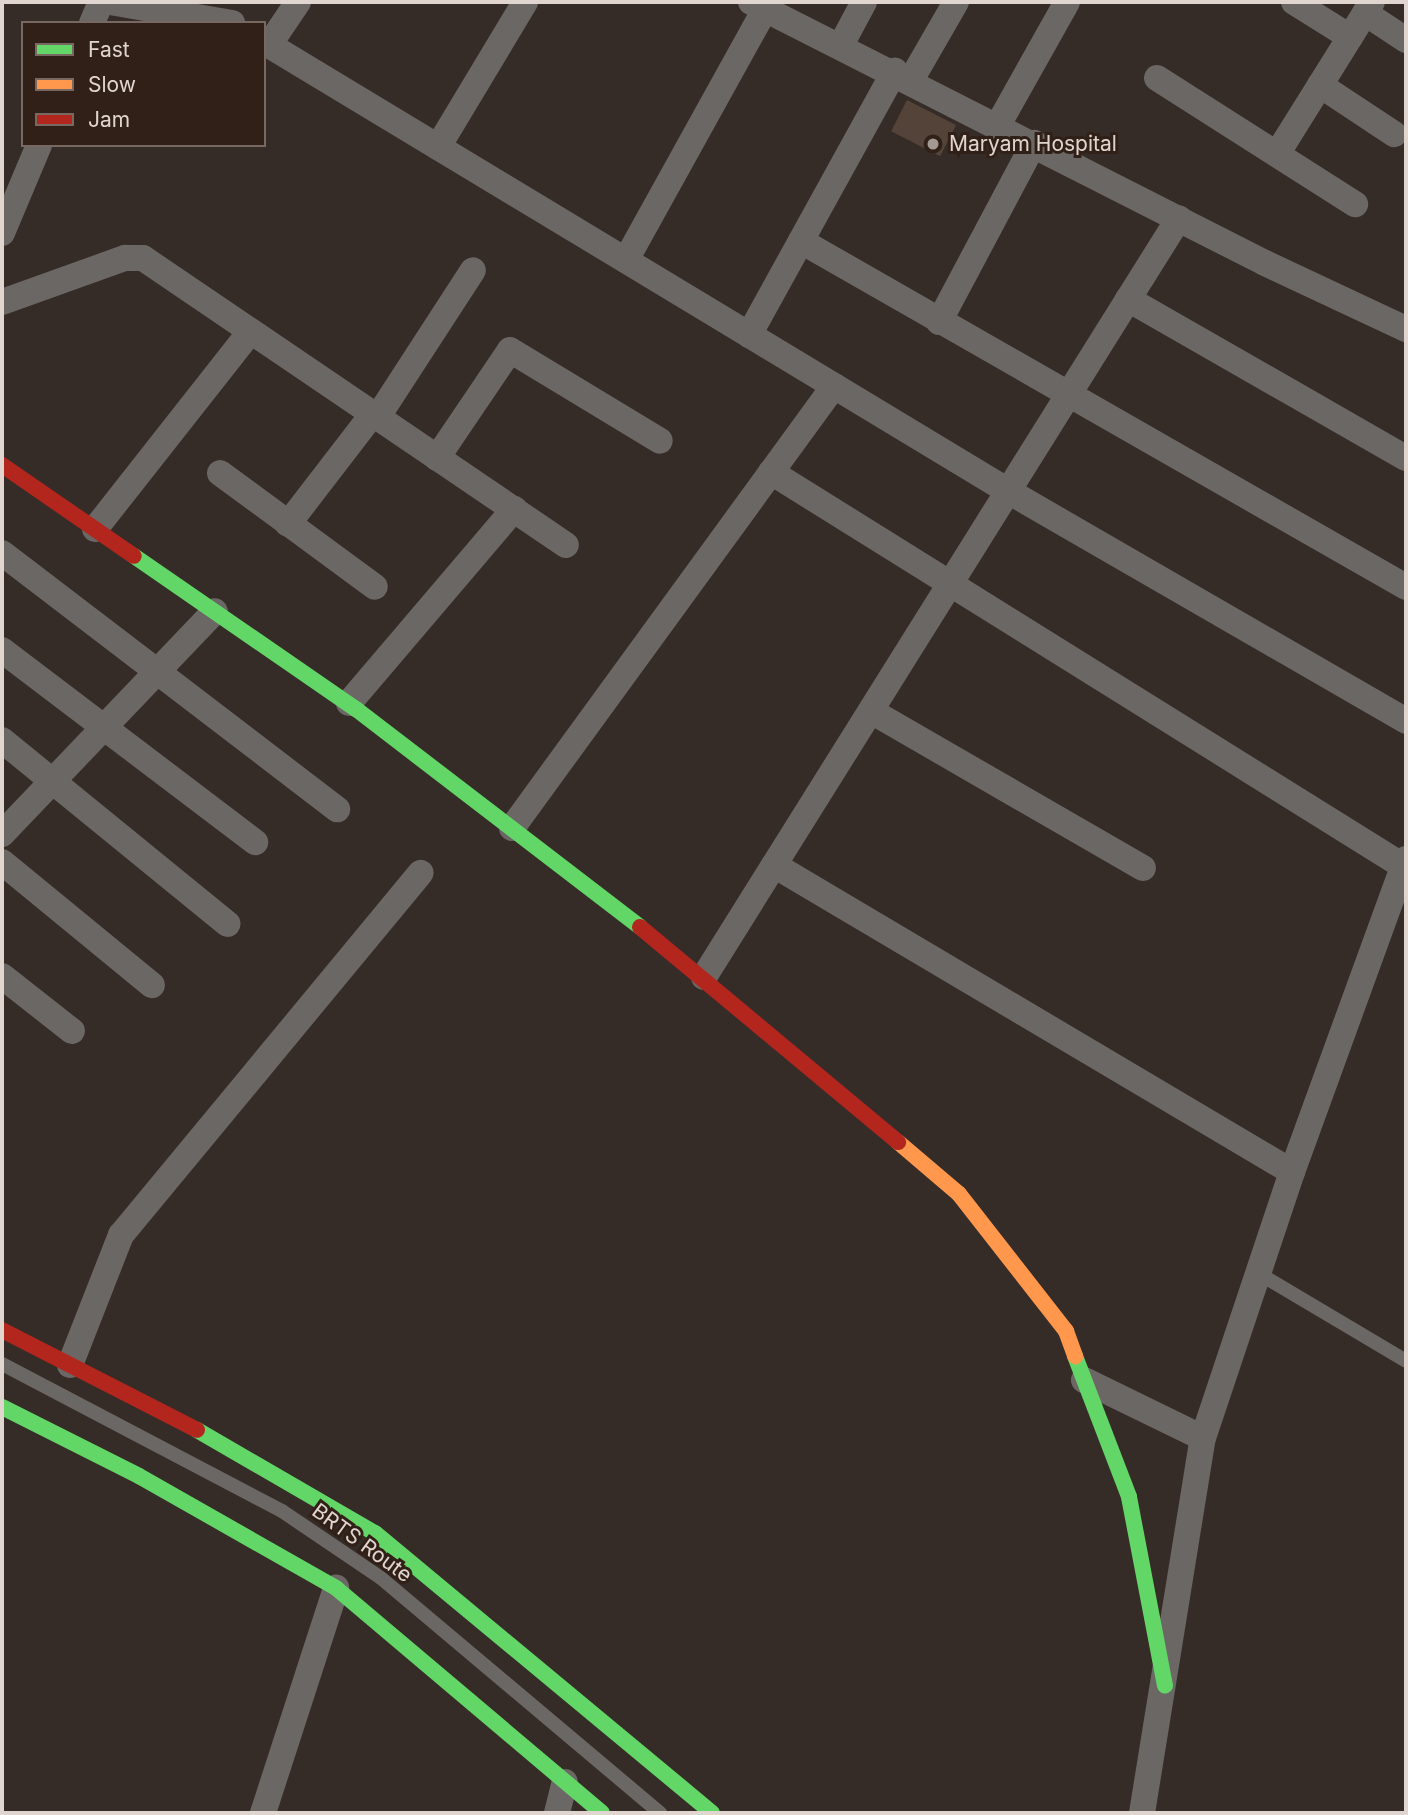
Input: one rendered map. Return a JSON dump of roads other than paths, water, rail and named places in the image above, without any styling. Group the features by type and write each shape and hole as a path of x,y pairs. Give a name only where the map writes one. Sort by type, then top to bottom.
{"street":[{"path":"93,21 101,2"},
{"path":"110,2 220,21"},
{"path":"298,2 267,43 1008,491 1406,721"},
{"path":"438,147 524,2"},
{"path":"841,45 864,2"},
{"path":"750,335 801,241 903,76 956,2"},
{"path":"998,125 1067,2"},
{"path":"1294,2 1350,37"},
{"path":"626,260 762,4 1179,218 1406,329"},
{"path":"1277,154 1368,7 1406,40"},
{"path":"1157,78 1354,204"},
{"path":"1320,85 1395,134"},
{"path":"939,322 1034,143"},
{"path":"2,233 38,147"},
{"path":"704,977 1179,218"},
{"path":"801,241 1067,397 1406,587"},
{"path":"2,302 136,257 566,545"},
{"path":"288,524 375,416 473,270"},
{"path":"1128,299 1406,458"},
{"path":"94,529 249,333"},
{"path":"437,458 510,350 660,441"},
{"path":"512,828 834,386"},
{"path":"2,465 349,704 512,828 704,977 959,1194 1066,1331 1129,1497 1166,1686"},
{"path":"771,472 948,587 1405,862 1292,1172 1203,1438 1166,1686 1142,1813"},
{"path":"220,473 375,587"},
{"path":"349,704 514,509"},
{"path":"2,553 337,809"},
{"path":"2,834 215,611"},
{"path":"2,650 106,725 255,842"},
{"path":"871,711 1143,868"},
{"path":"2,740 51,783 228,924"},
{"path":"2,862 152,985"},
{"path":"774,865 1292,1172"},
{"path":"70,1365 121,1236 420,873"},
{"path":"2,976 72,1031"},
{"path":"2,1330 263,1464 376,1533 712,1813"},
{"path":"1084,1380 1203,1438"},
{"path":"2,1407 139,1476 336,1588 602,1813"},
{"path":"263,1813 336,1588"},
{"path":"557,1813 565,1782"}],"lane":[{"path":"1258,1273 1406,1361"},
{"name":"BRTS Route","path":"2,1364 282,1511 381,1578 660,1813"}],"place":[{"name":"Maryam Hospital","path":"933,144"}]}
